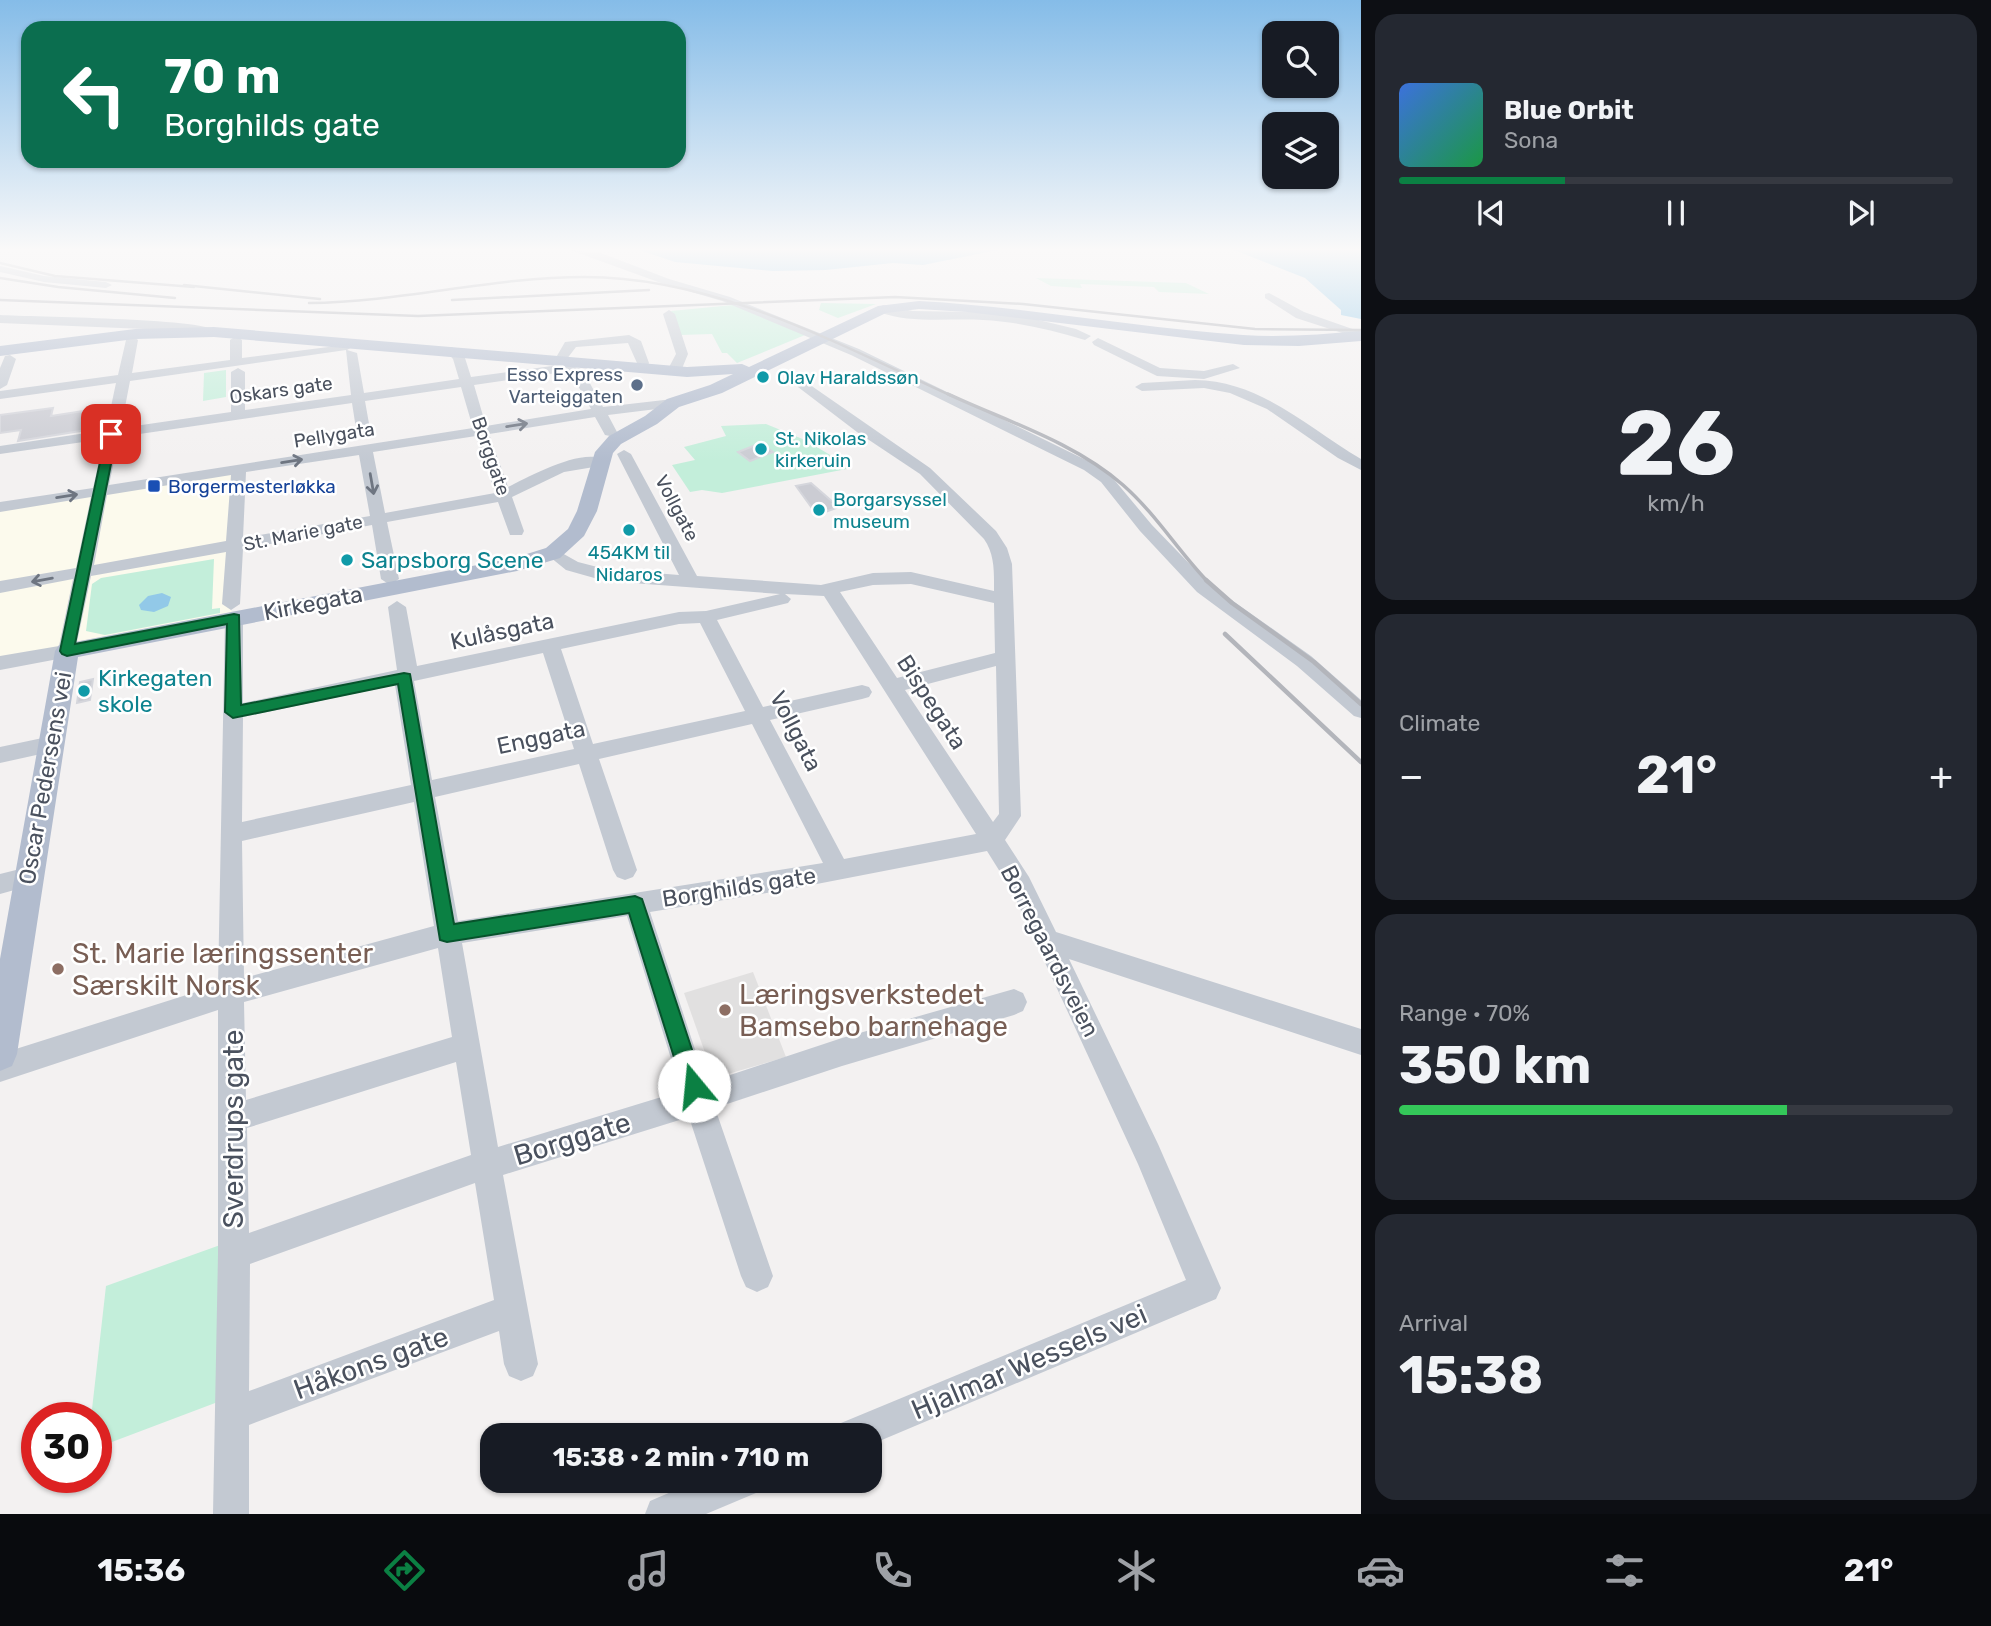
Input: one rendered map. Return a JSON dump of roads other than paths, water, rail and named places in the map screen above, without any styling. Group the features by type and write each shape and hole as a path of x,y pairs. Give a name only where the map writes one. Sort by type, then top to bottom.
{"main road":[{"path":"680,372 728,383 858,321"},
{"path":"1088,321 1244,340 1360,336"},
{"path":"5,355 135,334 214,332 351,348 452,351 564,364 680,372 731,371 771,361"},
{"path":"553,553 577,532 583,521 604,452 615,440 651,420 673,403 778,362 812,342"},
{"name":"Kirkegata","path":"67,651 233,611 517,564 553,553"},
{"name":"Oscar Pedersens vei","path":"0,1054 67,651"}],"street":[{"path":"40,321 169,326 214,332"},
{"path":"671,321 681,354 680,372"},
{"path":"779,321 855,352 1089,467 1106,479 1146,528 1203,588 1304,661 1361,711"},
{"path":"1017,321 1045,325 1091,339 1157,372 1204,375 1233,368"},
{"path":"1319,321 1360,336"},
{"path":"610,432 577,372 564,364 569,345 575,342 629,339 635,341 643,363 641,368"},
{"name":"Oscar Pedersens vei","path":"67,651 132,340"},
{"path":"233,435 236,416 236,340"},
{"path":"0,394 237,368 351,348 390,579"},
{"name":"Borggate","path":"452,351 459,358 516,531"},
{"path":"0,385 5,355"},
{"name":"Oskars gate","path":"0,450 466,382 564,364"},
{"name":"Borregaardsveien","path":"803,384 862,429 925,471 990,535 999,548 1003,564 1010,816 992,841 1021,884 1049,941 1149,1154 1205,1289"},
{"path":"1142,387 1213,386 1244,394 1268,405 1361,465"},
{"name":"Pellygata","path":"0,507 239,469 365,442 481,431 673,403"},
{"name":"Vollgate","path":"624,454 691,582"},
{"name":"St. Marie gate","path":"0,587 234,546 504,494 562,465 600,462"},
{"name":"Sverdrups gate","path":"231,1514 234,1254 230,994 231,834 234,546 239,469"},
{"path":"553,553 572,566 588,572 785,590 830,591 873,579 911,578 1003,599"},
{"name":"Bispegata","path":"830,591 992,841"},
{"name":"Kulåsgata","path":"233,712 679,618 706,617 782,599"},
{"path":"397,607 408,668 404,678 522,1364"},
{"name":"Vollgata","path":"706,617 838,870"},
{"path":"550,645 625,870"},
{"name":"Kirkegata","path":"0,663 67,651"},
{"path":"893,687 1004,657"},
{"name":"Enggata","path":"231,834 862,692"},
{"path":"0,755 52,744"},
{"name":"Borghilds gate","path":"0,1068 230,994 447,934 838,870 992,841"},
{"path":"0,884 28,877"},
{"path":"635,904 757,1276"},
{"path":"1049,941 1361,1042"},
{"name":"Borggate","path":"489,1164 698,1100 842,1052 1014,1002"},
{"path":"233,1118 468,1045"},
{"path":"234,1254 489,1164"},
{"name":"Hjalmar Wessels vei","path":"882,1423 1205,1289"},
{"name":"Håkons gate","path":"231,1415 512,1310"},
{"path":"663,1514 712,1493"}],"water":[{"path":"162,593 171,597 168,606 154,612 141,610 139,605 148,596"}],"railway":[{"path":"783,321 952,396"},
{"path":"1178,321 1255,329 1361,330"},
{"path":"948,394 1061,444 1104,470 1146,508 1207,581"},
{"path":"1207,581 1232,603 1314,662 1361,704"},
{"path":"1225,634 1361,762"}],"place":[{"name":"Olav Haraldssøn","path":"763,377"},
{"name":"Esso Express Varteiggaten","path":"637,385"},
{"name":"St. Nikolas kirkeruin","path":"761,449"},
{"name":"Borgermesterløkka","path":"154,486"},
{"name":"Borgarsyssel museum","path":"819,510"},
{"name":"454KM til Nidaros","path":"629,530"},
{"name":"Sarpsborg Scene","path":"347,560"},
{"name":"Kirkegaten skole","path":"84,691"},
{"name":"St. Marie læringssenter Særskilt Norsk","path":"58,969"},
{"name":"Læringsverkstedet Bamsebo barnehage","path":"725,1010"}]}
